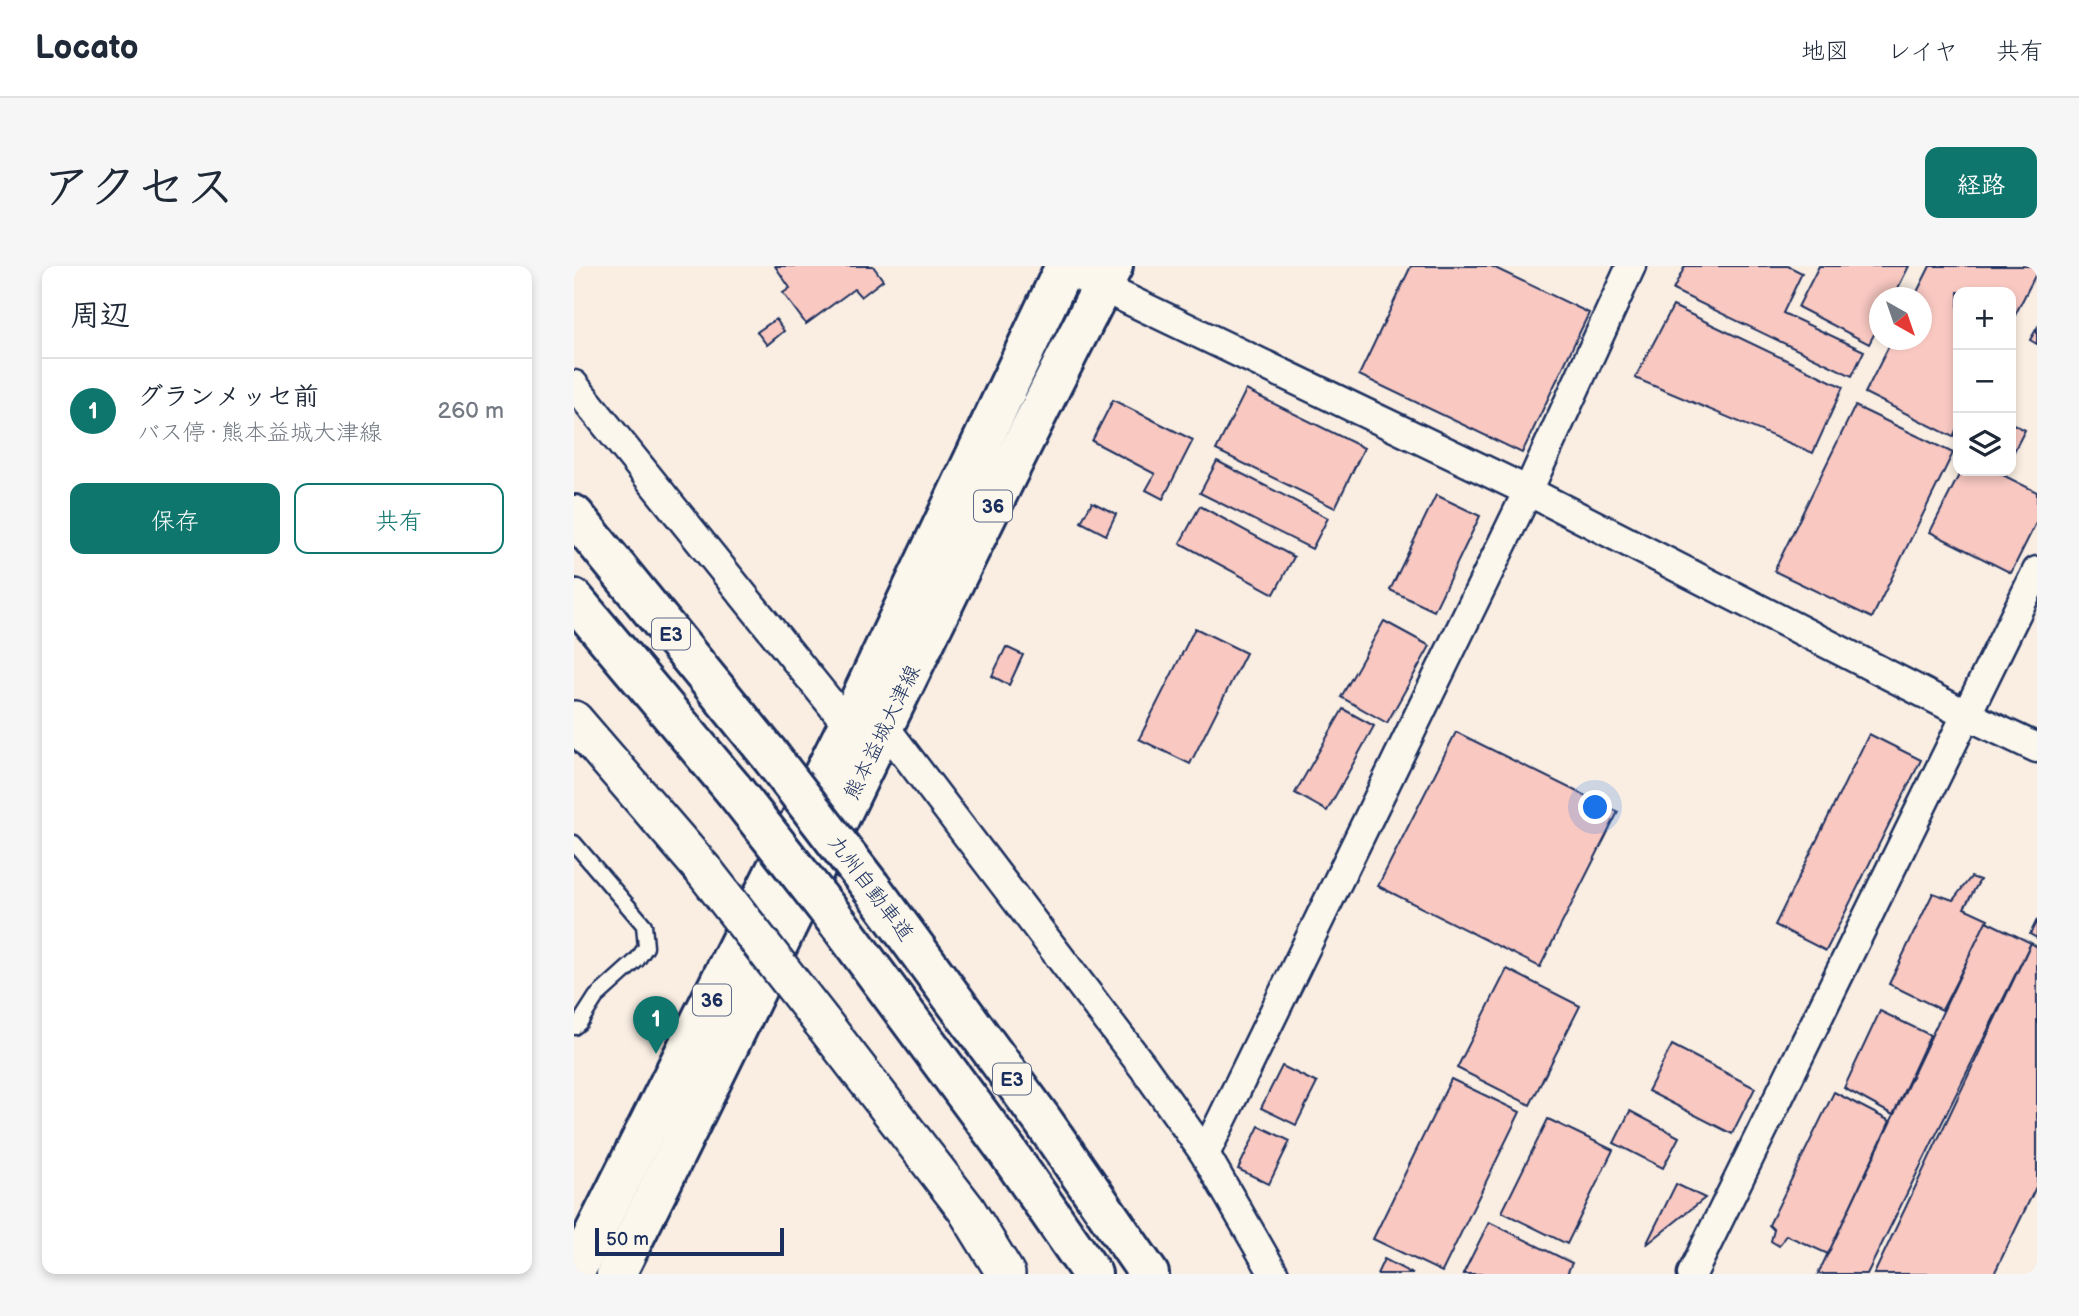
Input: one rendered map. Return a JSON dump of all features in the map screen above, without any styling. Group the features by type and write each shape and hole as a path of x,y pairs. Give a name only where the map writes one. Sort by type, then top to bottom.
{"main road":[{"name":"熊本益城大津線","path":"616,1274 701,1105 1062,267"},
{"name":"熊本益城大津線","path":"574,1274 1108,276"},
{"name":"九州自動車道","path":"574,515 768,753 871,887 1043,1121 1149,1274"},
{"name":"E3","path":"574,598 734,790 839,923 1007,1151 1091,1274"},
{"path":"574,626 734,790"}],"street":[{"path":"1205,1154 1528,491 1631,266"},
{"path":"1062,267 1108,276 1965,714 2037,748"},
{"path":"574,385 866,725 1144,1068 1205,1154 1274,1274"},
{"path":"1700,1271 1965,714 2037,571"},
{"path":"574,720 705,872 822,1022 966,1209 1006,1274"}],"lane":[{"path":"574,843 644,925 646,947 637,961 596,997 574,1027"}],"building":[{"path":"775,266 873,266 883,280 861,297 854,289 806,324 783,293 790,288"},
{"path":"1411,266 1491,266 1589,313 1522,453 1359,375"},
{"path":"1685,266 1788,266 1802,273 1783,313 1864,351 1852,376 1673,290"},
{"path":"1819,266 1909,266 1898,287 1869,287 1869,344 1798,307"},
{"path":"1930,266 2037,266 2037,272 2016,313 2016,287 1953,287 1953,437 1865,393 1887,350 1932,350 1932,287 1920,287"},
{"path":"1673,306 1843,387 1813,453 1635,378"},
{"path":"776,319 784,331 767,345 757,332"},
{"path":"2037,328 2037,344 2030,340"},
{"path":"1246,390 1364,448 1335,508 1216,450"},
{"path":"1113,400 1193,440 1163,499 1146,490 1155,474 1092,441"},
{"path":"1855,406 1953,453 1872,618 1774,571"},
{"path":"2016,426 2025,430 2016,447"},
{"path":"1217,461 1328,518 1312,549 1200,493"},
{"path":"1958,476 2005,476 2037,492 2037,521 2011,573 1930,532"},
{"path":"1436,495 1480,516 1434,611 1390,590"},
{"path":"1092,502 1116,514 1106,535 1081,522"},
{"path":"1200,506 1294,557 1274,594 1180,543"},
{"path":"1384,621 1430,646 1387,723 1341,697"},
{"path":"1195,628 1246,653 1190,764 1139,739"},
{"path":"1006,647 1023,655 1009,685 992,676"},
{"path":"1343,709 1374,726 1327,811 1295,793"},
{"path":"1456,732 1618,812 1540,967 1378,886"},
{"path":"1869,734 1921,760 1826,951 1775,925"},
{"path":"1971,877 1980,880 1964,908 1988,919 1942,1010 1889,984 1933,893 1953,900"},
{"path":"2037,920 2037,938 2030,934"},
{"path":"1986,921 2031,943 1867,1274 1818,1274"},
{"path":"2031,943 2037,947 2037,1185 1994,1274 1874,1274"},
{"path":"1507,969 1580,1006 1530,1105 1457,1068"},
{"path":"1880,1011 1930,1035 1893,1115 1844,1088"},
{"path":"1672,1045 1755,1088 1732,1134 1648,1091"},
{"path":"1282,1066 1317,1083 1296,1125 1261,1108"},
{"path":"1451,1079 1520,1112 1442,1272 1373,1239"},
{"path":"1834,1092 1890,1121 1828,1254 1786,1235 1779,1246 1771,1241 1774,1230 1769,1225"},
{"path":"1630,1111 1679,1137 1663,1168 1614,1143"},
{"path":"1548,1119 1613,1150 1567,1244 1502,1212"},
{"path":"1259,1126 1290,1141 1269,1184 1238,1169"},
{"path":"1676,1184 1705,1198 1646,1245"},
{"path":"1489,1222 1572,1263 1567,1274 1463,1274"},
{"path":"1384,1259 1413,1274 1377,1274"}],"place":[{"name":"グランメッセ前","path":"656,1054"}]}
